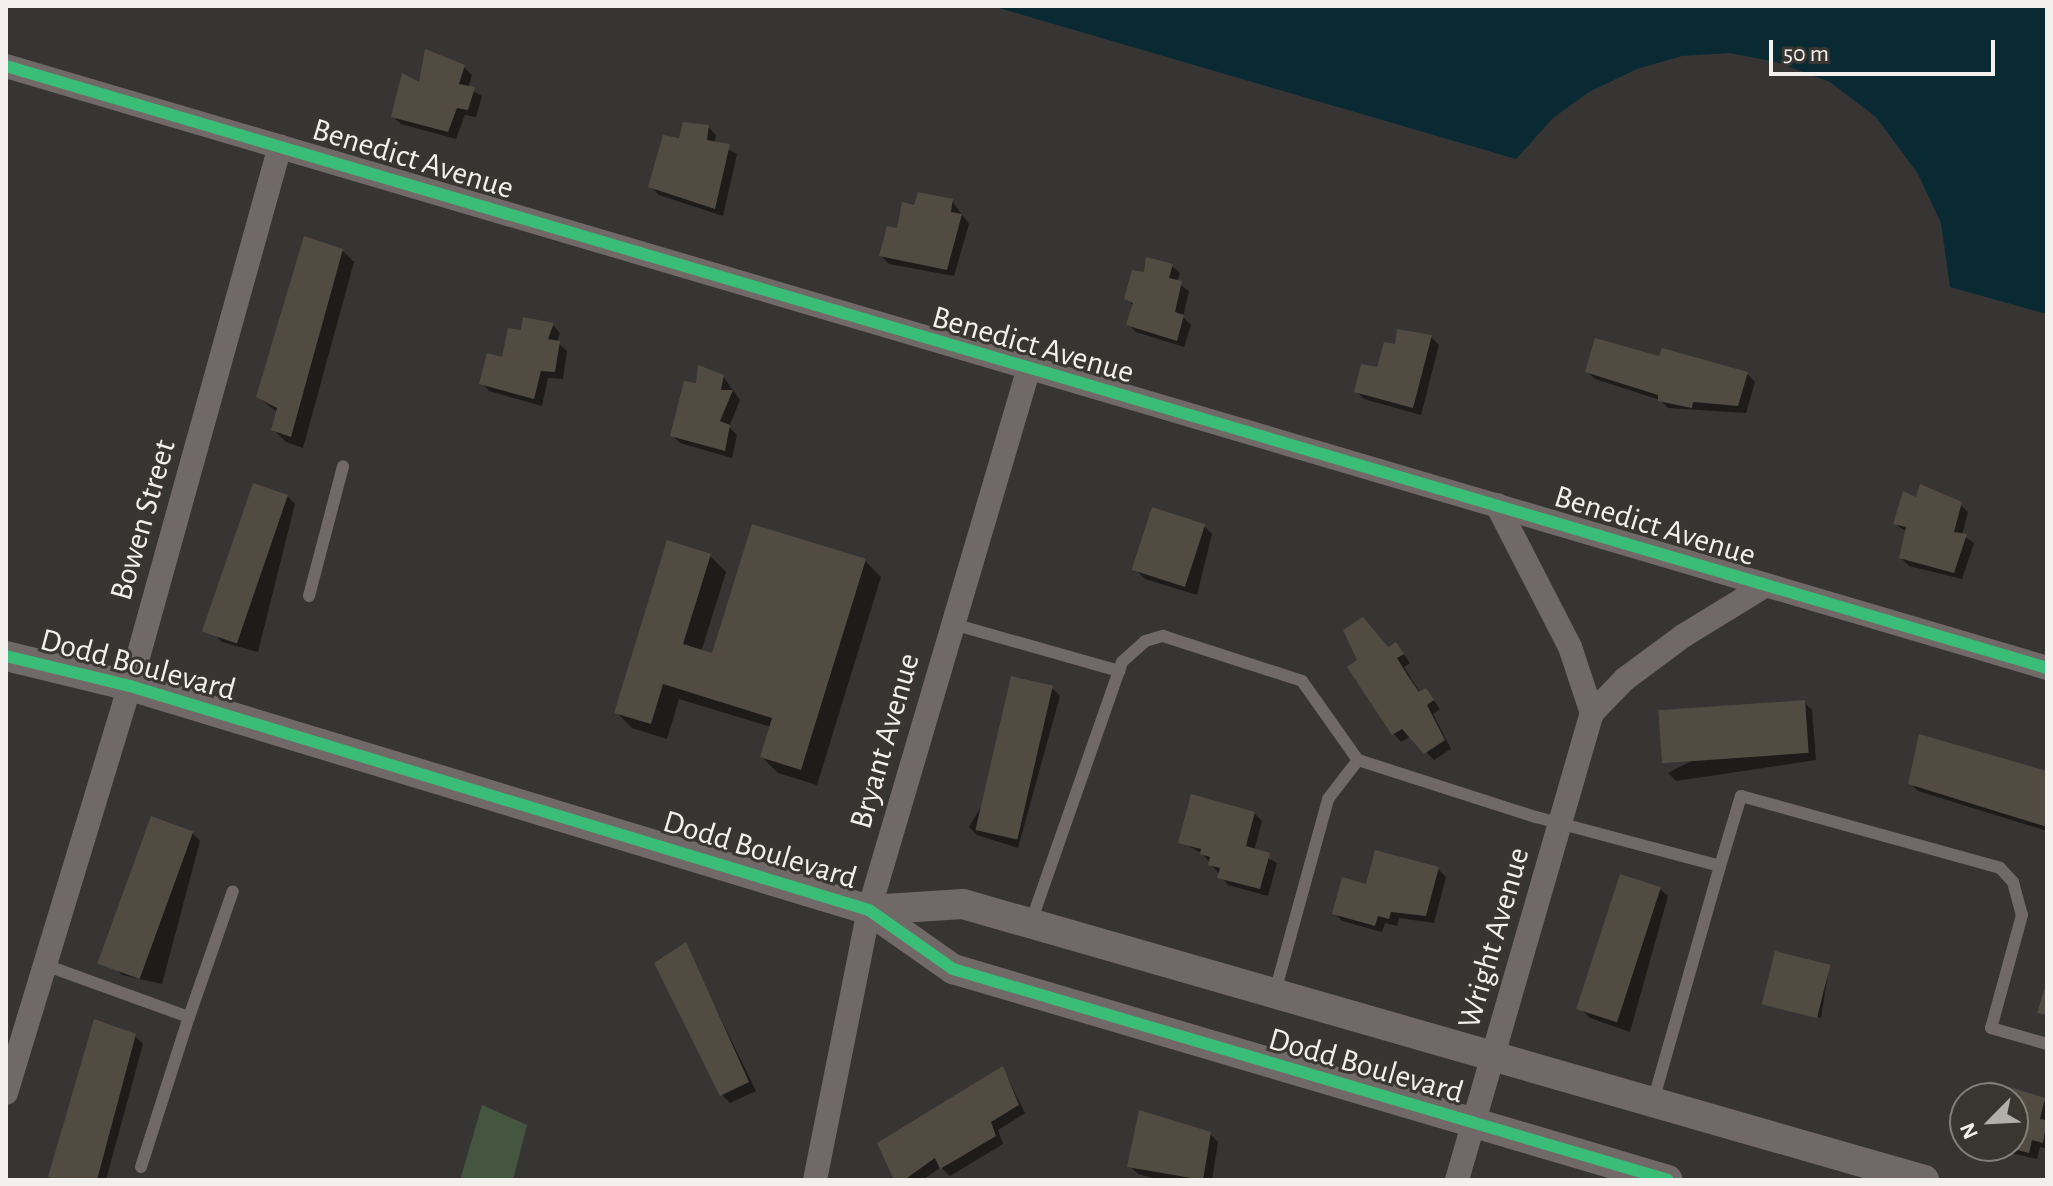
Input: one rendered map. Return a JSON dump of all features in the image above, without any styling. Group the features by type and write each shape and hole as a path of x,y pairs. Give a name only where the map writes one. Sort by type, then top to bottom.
{"street":[{"name":"Benedict Avenue","path":"6,66 1028,371 1497,505 1763,587 2047,668"},
{"name":"Bowen Street","path":"6,1093 11,1056 45,965 130,686 280,146"},
{"name":"Bryant Avenue","path":"815,1180 869,910 1028,371"},
{"path":"1497,505 1570,647 1592,713"},
{"name":"Wright Avenue","path":"1457,1180 1592,713 1625,679 1683,636 1763,587"},
{"name":"Dodd Boulevard","path":"6,656 130,686 869,910 953,969 1668,1180"},
{"name":"Dodd Boulevard","path":"869,910 963,904 1924,1180"}],"lane":[{"path":"309,596 343,466"},
{"path":"953,624 1119,671"},
{"path":"1031,923 1119,671 1132,651 1163,636 1302,681 1358,760 1561,824 1720,866"},
{"path":"1275,992 1328,799 1358,760"},
{"path":"1653,1101 1741,796 2000,868 2013,882 2022,915 1991,1028 2047,1044"},
{"path":"141,1167 233,891"},
{"path":"45,965 189,1017"}],"green space":[{"path":"482,1105 527,1125 513,1180 460,1180"}],"water":[{"path":"992,6 2047,6 2047,314 1950,287 1941,223 1918,174 1876,117 1830,82 1776,62 1730,53 1682,56 1637,69 1589,92 1553,118 1516,159"}],"building":[{"path":"425,49 465,65 459,84 475,87 468,110 457,108 448,132 391,117 402,73 419,82"},
{"path":"683,122 709,125 707,140 730,144 715,209 648,187 663,135 679,138"},
{"path":"918,192 953,199 951,212 962,214 947,270 879,256 887,226 897,228 902,202 914,205"},
{"path":"304,236 343,249 291,437 271,430 277,408 256,397"},
{"path":"1146,257 1173,264 1169,278 1182,281 1175,312 1184,315 1177,341 1126,325 1133,303 1124,299 1132,270 1144,272"},
{"path":"523,317 554,323 548,339 560,341 555,372 541,371 534,399 479,384 487,353 502,357 508,328 521,330"},
{"path":"1397,329 1432,335 1413,408 1354,392 1361,364 1377,367 1384,342 1395,344"},
{"path":"1595,338 1659,356 1662,348 1748,372 1738,406 1693,402 1692,408 1658,401 1658,395 1585,372"},
{"path":"698,365 724,375 721,390 733,390 720,421 730,425 725,451 670,436 684,381 696,383"},
{"path":"253,483 288,495 237,643 202,631"},
{"path":"1920,484 1962,502 1954,532 1967,534 1954,573 1899,558 1906,527 1893,524 1903,491 1916,497"},
{"path":"1152,507 1205,524 1185,587 1132,570"},
{"path":"752,524 866,559 801,770 760,757 772,718 663,684 651,724 614,713 667,540 711,554 683,644 712,653"},
{"path":"1363,617 1388,647 1396,642 1404,654 1397,658 1408,676 1419,692 1426,688 1434,700 1427,705 1445,740 1424,754 1402,729 1392,735 1347,667 1357,660 1343,630"},
{"path":"1011,676 1053,686 1017,840 975,830"},
{"path":"1805,700 1809,753 1662,763 1658,710"},
{"path":"1919,734 2047,771 2047,827 1908,784"},
{"path":"1191,794 1255,812 1246,846 1270,853 1260,889 1217,878 1220,868 1208,865 1210,857 1200,854 1201,849 1178,843"},
{"path":"151,816 193,831 140,979 97,964"},
{"path":"1375,850 1439,867 1426,916 1391,912 1389,919 1378,916 1375,926 1332,914 1342,877 1366,884"},
{"path":"1620,874 1661,887 1617,1022 1576,1009"},
{"path":"686,942 749,1082 720,1096 654,963"},
{"path":"1775,951 1830,965 1817,1018 1762,1004"},
{"path":"2047,984 2047,1015 2037,1013"},
{"path":"94,1019 136,1034 97,1180 57,1180 48,1177"},
{"path":"1003,1066 1019,1105 991,1122 996,1136 940,1169 935,1158 904,1180 894,1180 877,1143"},
{"path":"2029,1093 2045,1098 2040,1119 2047,1120 2043,1143 2032,1140 2029,1153"},
{"path":"1139,1110 1211,1132 1203,1180 1127,1167"}],"cycle path":[{"path":"6,66 2047,668"},
{"path":"6,656 130,686 869,910 953,969 1668,1180"}]}
